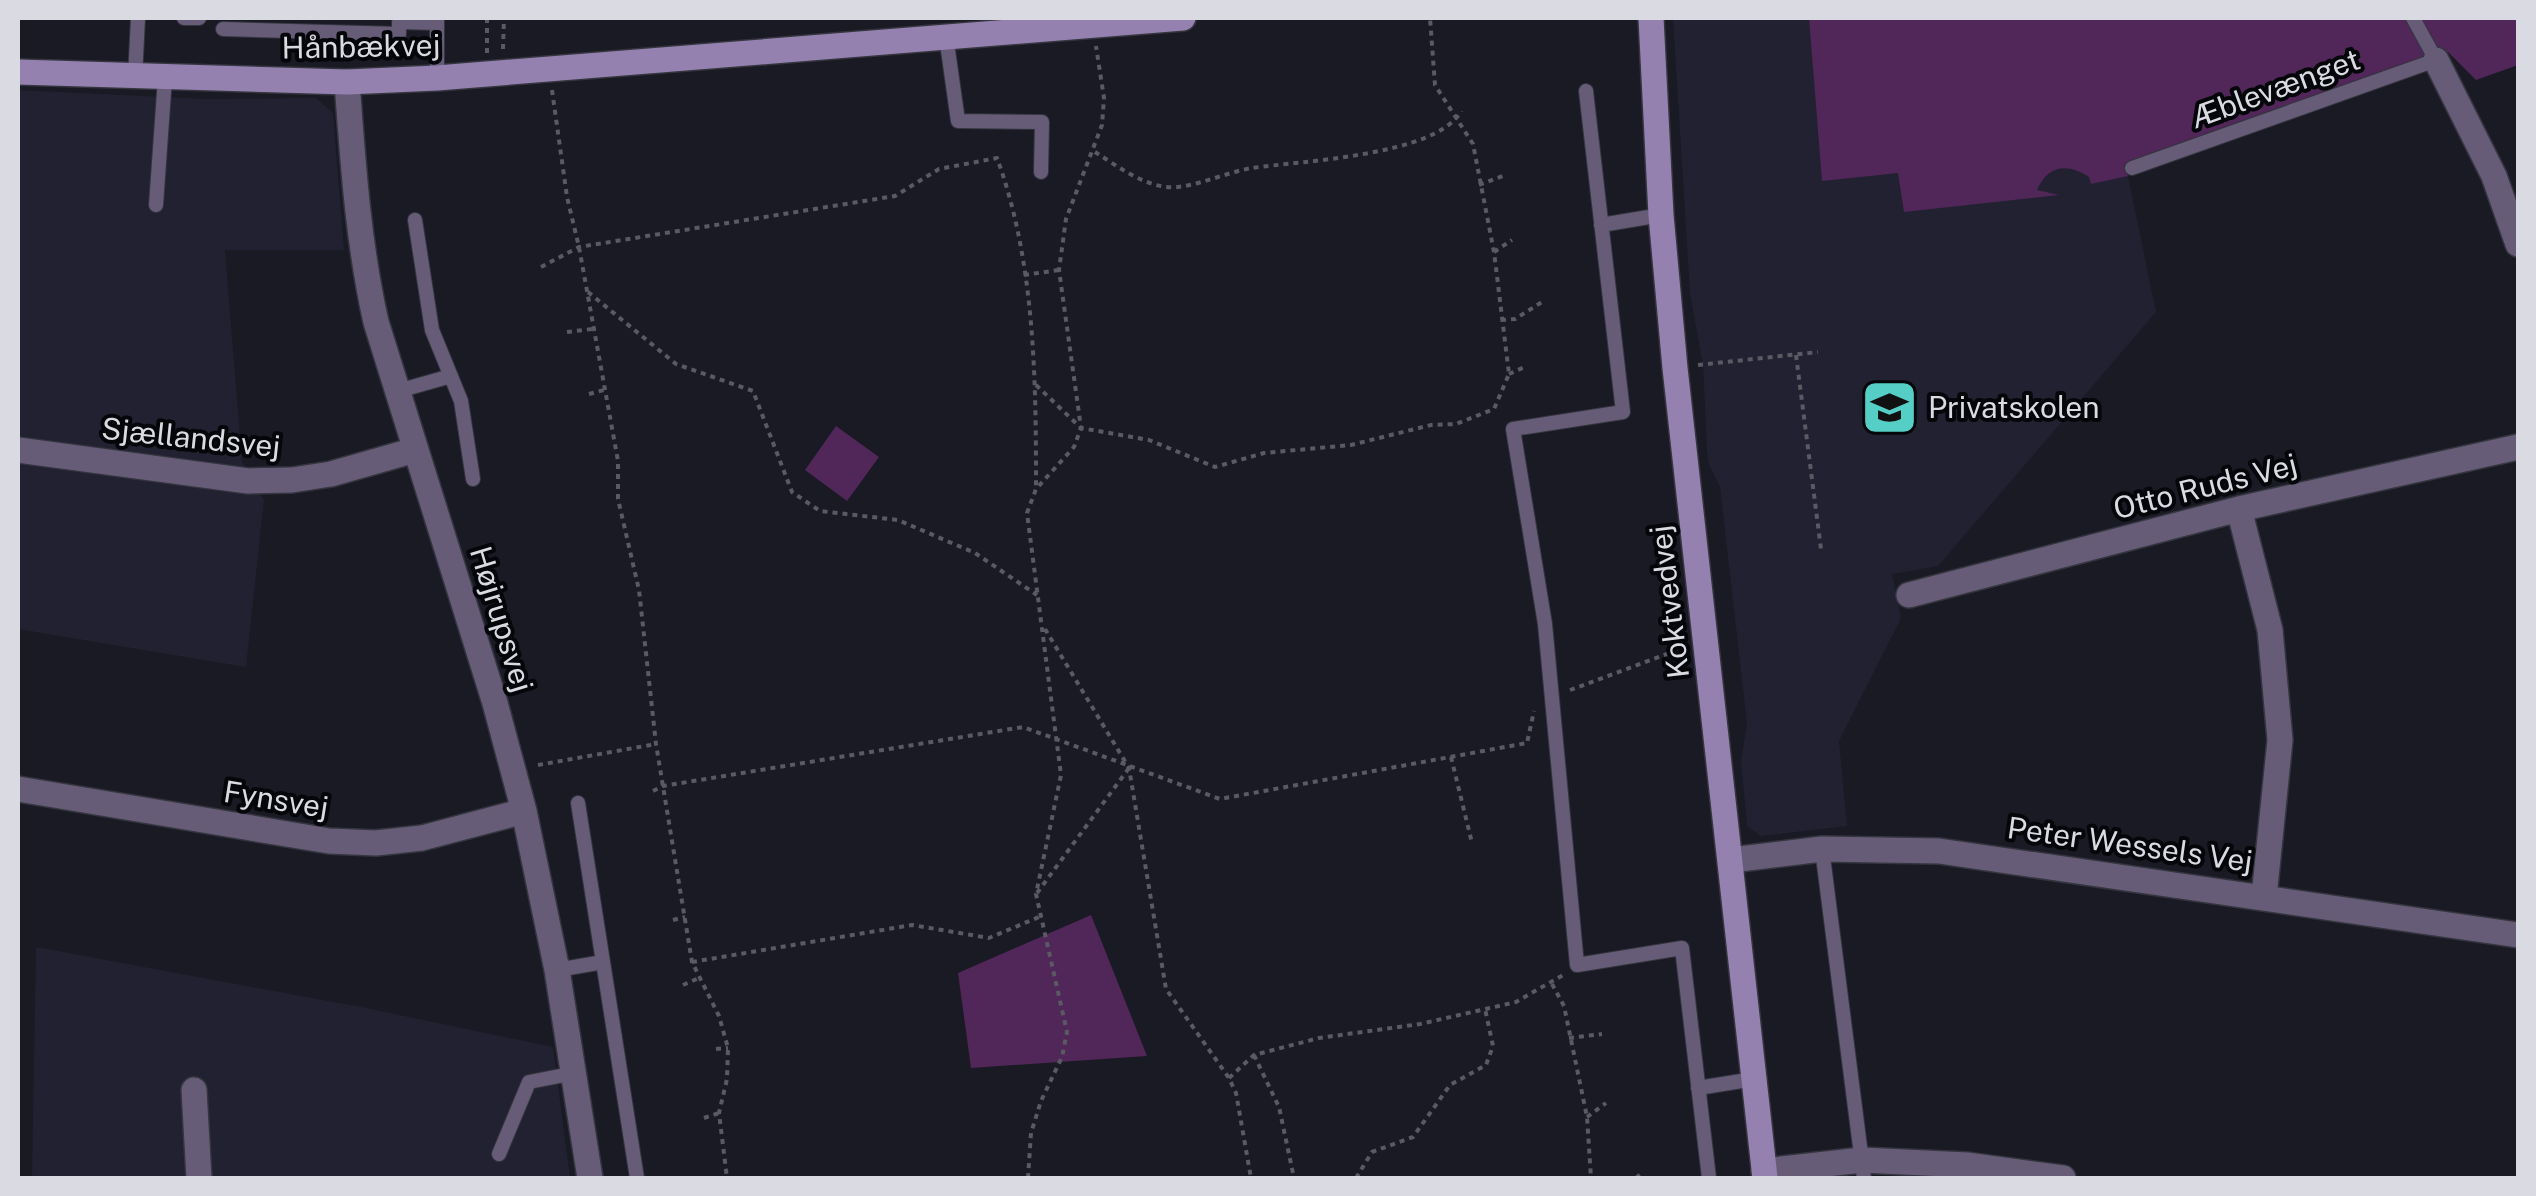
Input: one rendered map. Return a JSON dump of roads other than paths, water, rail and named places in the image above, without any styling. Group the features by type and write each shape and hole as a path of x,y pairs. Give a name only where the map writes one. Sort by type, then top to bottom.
{"street":[{"name":"Hånbækvej","path":"18,72 348,82 437,78 1092,21 1183,18"},
{"name":"Koktvedvej","path":"1651,18 1661,215 1675,368 1764,1175"},
{"path":"2436,60 2494,176 2517,234"},
{"name":"Højrupsvej","path":"348,82 364,268 524,811 558,970 590,1178"},
{"name":"Otto Ruds Vej","path":"1909,595 2239,509 2518,447"},
{"name":"Sjællandsvej","path":"18,450 248,481 331,474 415,450"},
{"path":"2239,509 2270,630 2280,740 2264,897"},
{"name":"Fynsvej","path":"18,789 329,842 422,838 524,811"},
{"name":"Peter Wessels Vej","path":"1731,860 1822,849 1939,851 2518,934"},
{"path":"194,1090 200,1178"},
{"path":"1764,1175 1967,1165 2063,1178"}],"lane":[{"path":"135,77 138,18"},
{"path":"184,18 199,18"},
{"path":"2413,18 2436,60"},
{"path":"223,29 320,24 399,34 400,22 437,20 437,78"},
{"path":"946,36 958,121 1042,122 1041,172"},
{"name":"Æblevænget","path":"2132,168 2436,60"},
{"path":"156,205 165,78"},
{"path":"1586,91 1623,412 1513,430 1544,624 1577,965 1682,948 1709,1178"},
{"path":"1602,225 1661,215"},
{"path":"415,220 432,330 461,401 473,479"},
{"path":"398,391 451,376"},
{"path":"578,803 636,1178"},
{"path":"1822,849 1863,1169"},
{"path":"558,970 603,962"},
{"path":"500,1154 529,1082 575,1073"},
{"path":"1698,1088 1754,1079"}],"place":[{"name":"Privatskolen","path":"1889,407"}]}
